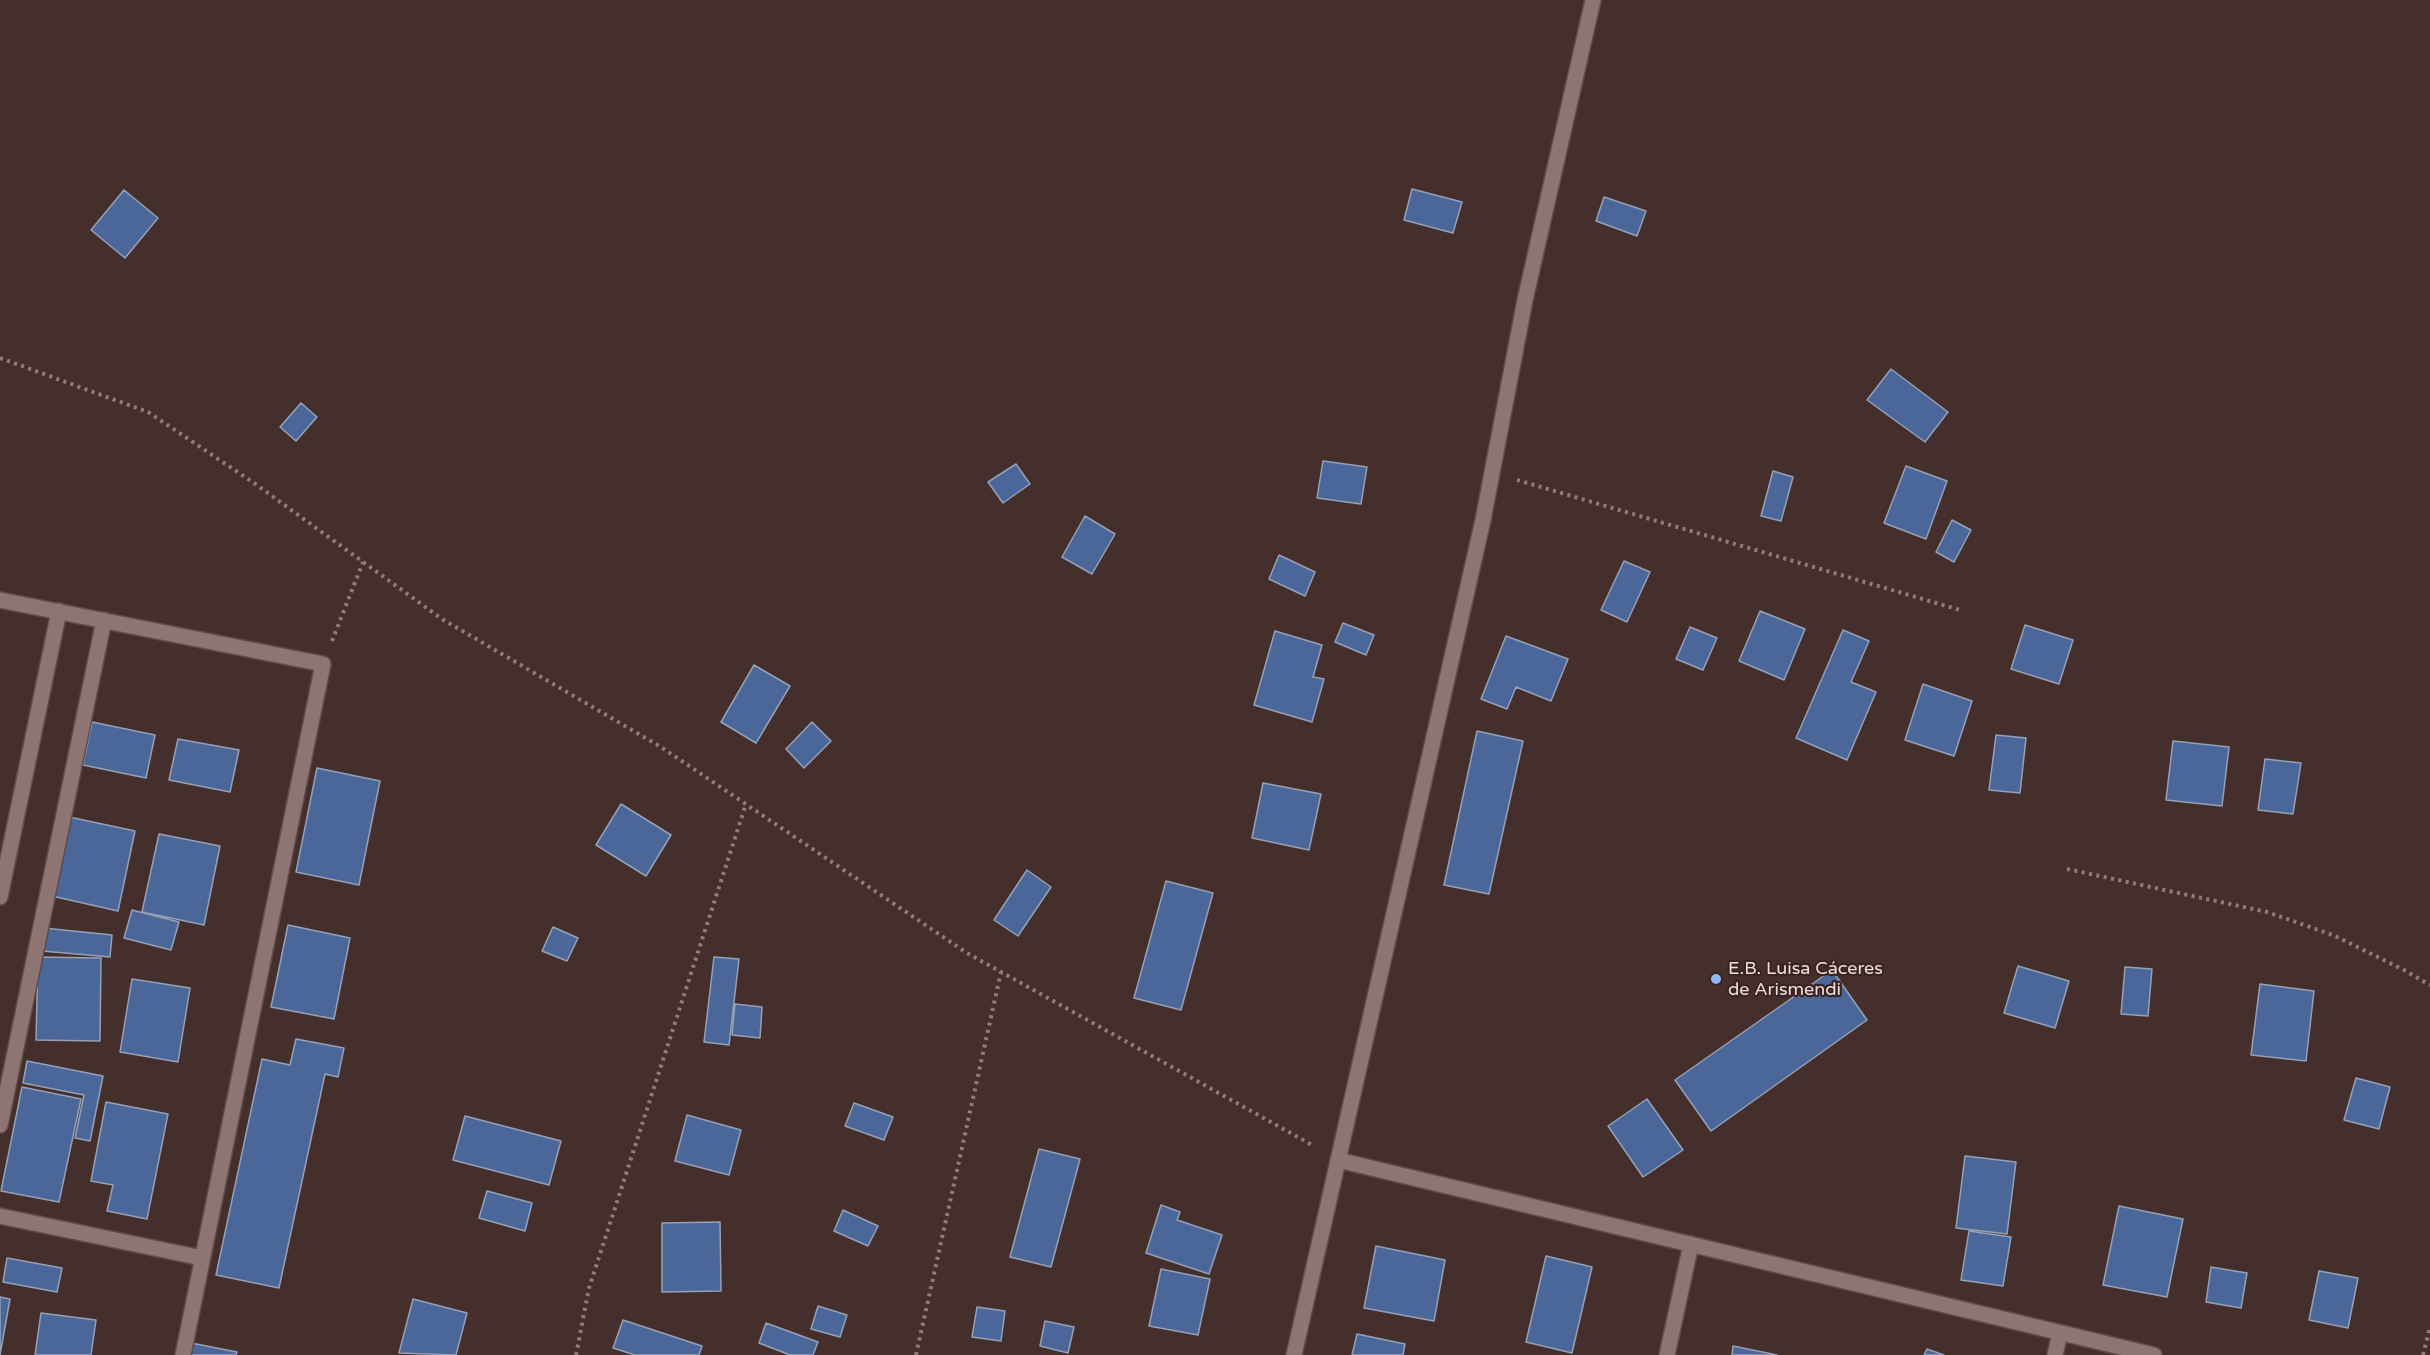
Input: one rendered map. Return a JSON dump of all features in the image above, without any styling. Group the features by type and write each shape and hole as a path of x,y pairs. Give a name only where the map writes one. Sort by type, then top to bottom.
{"street":[{"path":"1294,1355 1393,923 1492,473 1525,300 1593,0"},
{"path":"0,600 323,664 183,1355"},
{"path":"0,897 59,611"},
{"path":"0,1125 104,620"},
{"path":"1338,1160 2154,1355"},
{"path":"0,1216 202,1258"},
{"path":"1667,1355 1691,1244"},
{"path":"2055,1355 2060,1332"}],"path":[{"path":"0,358 148,412 254,483 442,619 661,747 967,953 1338,1160"},
{"path":"1492,473 1960,610"},
{"path":"323,664 363,562"},
{"path":"576,1355 589,1288 746,804"},
{"path":"2067,869 2267,912 2333,935 2430,985"},
{"path":"916,1355 1001,972"},
{"path":"2423,1355 2430,1327"}],"building":[{"path":"1412,189 1462,202 1453,233 1404,220"},
{"path":"124,190 158,218 125,258 91,230"},
{"path":"1604,197 1646,211 1637,236 1596,221"},
{"path":"1891,369 1948,412 1925,442 1867,400"},
{"path":"301,403 317,417 296,441 280,427"},
{"path":"1323,461 1367,467 1361,504 1317,498"},
{"path":"1016,464 1030,484 1003,503 988,482"},
{"path":"1906,466 1947,481 1926,539 1884,523"},
{"path":"1773,471 1793,477 1781,521 1761,516"},
{"path":"1085,516 1115,534 1092,574 1062,557"},
{"path":"1952,520 1971,530 1954,562 1936,552"},
{"path":"1279,555 1315,572 1305,596 1269,579"},
{"path":"1624,561 1650,572 1627,622 1601,610"},
{"path":"1760,611 1805,629 1784,680 1739,661"},
{"path":"1343,623 1374,635 1366,655 1335,642"},
{"path":"2025,625 2073,640 2059,684 2011,669"},
{"path":"1690,627 1717,638 1703,670 1676,659"},
{"path":"1843,630 1869,641 1851,682 1876,692 1847,760 1796,738"},
{"path":"1275,631 1322,645 1313,677 1324,679 1312,722 1254,705"},
{"path":"1506,636 1568,659 1551,701 1516,687 1507,709 1481,699"},
{"path":"754,665 790,686 756,743 721,722"},
{"path":"1923,684 1972,701 1954,756 1905,740"},
{"path":"92,722 155,735 146,778 83,765"},
{"path":"812,722 831,741 804,768 786,749"},
{"path":"1477,731 1523,741 1489,894 1444,885"},
{"path":"1996,735 2026,738 2020,793 1989,790"},
{"path":"178,739 239,750 230,792 169,780"},
{"path":"2173,741 2229,747 2222,806 2166,800"},
{"path":"2265,759 2301,763 2293,814 2258,810"},
{"path":"317,768 380,781 359,885 296,872"},
{"path":"1263,783 1321,794 1309,850 1252,838"},
{"path":"621,804 671,835 646,876 596,845"},
{"path":"60,815 135,831 118,911 43,894"},
{"path":"159,834 220,846 204,925 142,912"},
{"path":"1027,870 1051,887 1018,936 994,920"},
{"path":"1166,881 1213,893 1181,1010 1134,998"},
{"path":"132,910 179,922 171,950 124,938"},
{"path":"288,925 350,938 334,1019 271,1007"},
{"path":"553,927 578,938 567,961 542,951"},
{"path":"44,928 112,935 110,957 42,951"},
{"path":"38,957 101,958 100,1041 36,1040"},
{"path":"714,957 739,959 729,1045 704,1042"},
{"path":"2018,966 2069,981 2055,1028 2004,1013"},
{"path":"2125,967 2152,969 2148,1016 2121,1014"},
{"path":"1832,970 1867,1020 1711,1131 1675,1080"},
{"path":"132,979 190,988 178,1062 120,1052"},
{"path":"2260,984 2314,991 2306,1061 2251,1055"},
{"path":"735,1004 762,1007 760,1038 732,1035"},
{"path":"296,1039 344,1048 338,1077 325,1074 279,1288 216,1275 262,1059 290,1065"},
{"path":"27,1061 103,1076 90,1141 75,1138 84,1095 23,1083"},
{"path":"2356,1078 2390,1087 2379,1129 2344,1120"},
{"path":"22,1087 81,1099 59,1202 1,1191"},
{"path":"1647,1099 1683,1150 1643,1177 1608,1126"},
{"path":"106,1102 168,1114 147,1219 107,1211 113,1185 91,1181"},
{"path":"854,1103 893,1117 884,1140 845,1126"},
{"path":"687,1115 741,1130 729,1175 675,1161"},
{"path":"465,1116 561,1141 549,1185 453,1160"},
{"path":"1039,1149 1080,1159 1051,1267 1010,1257"},
{"path":"1965,1156 2016,1162 2007,1234 1956,1228"},
{"path":"487,1191 532,1203 525,1231 479,1218"},
{"path":"1161,1205 1180,1212 1177,1220 1222,1235 1209,1274 1146,1253"},
{"path":"2119,1206 2183,1219 2167,1297 2103,1285"},
{"path":"843,1210 878,1226 868,1246 834,1231"},
{"path":"720,1222 721,1291 662,1292 662,1223"},
{"path":"1969,1231 2011,1237 2003,1286 1961,1280"},
{"path":"1376,1246 1445,1260 1434,1321 1364,1308"},
{"path":"1546,1256 1592,1267 1572,1353 1526,1342"},
{"path":"7,1258 62,1268 57,1292 3,1282"},
{"path":"2211,1267 2247,1273 2241,1308 2206,1302"},
{"path":"1161,1269 1210,1279 1198,1335 1149,1326"},
{"path":"2319,1271 2358,1278 2348,1328 2309,1320"},
{"path":"0,1297 10,1299 0,1355"},
{"path":"413,1299 467,1313 456,1355 399,1353"},
{"path":"818,1306 847,1315 840,1337 811,1329"},
{"path":"977,1307 1005,1311 1001,1341 972,1337"},
{"path":"41,1313 96,1320 91,1355 35,1355"},
{"path":"623,1320 702,1346 699,1355 635,1355 613,1348"},
{"path":"1045,1321 1074,1327 1068,1353 1040,1346"},
{"path":"766,1323 818,1342 813,1355 790,1355 759,1343"},
{"path":"1357,1334 1405,1344 1403,1355 1352,1355"},
{"path":"181,1341 237,1352 236,1355 178,1355"},
{"path":"1733,1346 1777,1355 1732,1355"},
{"path":"1927,1349 1944,1355 1924,1355"}],"place":[{"name":"E.B. Luisa Cáceres de Arismendi","path":"1716,979"}]}
